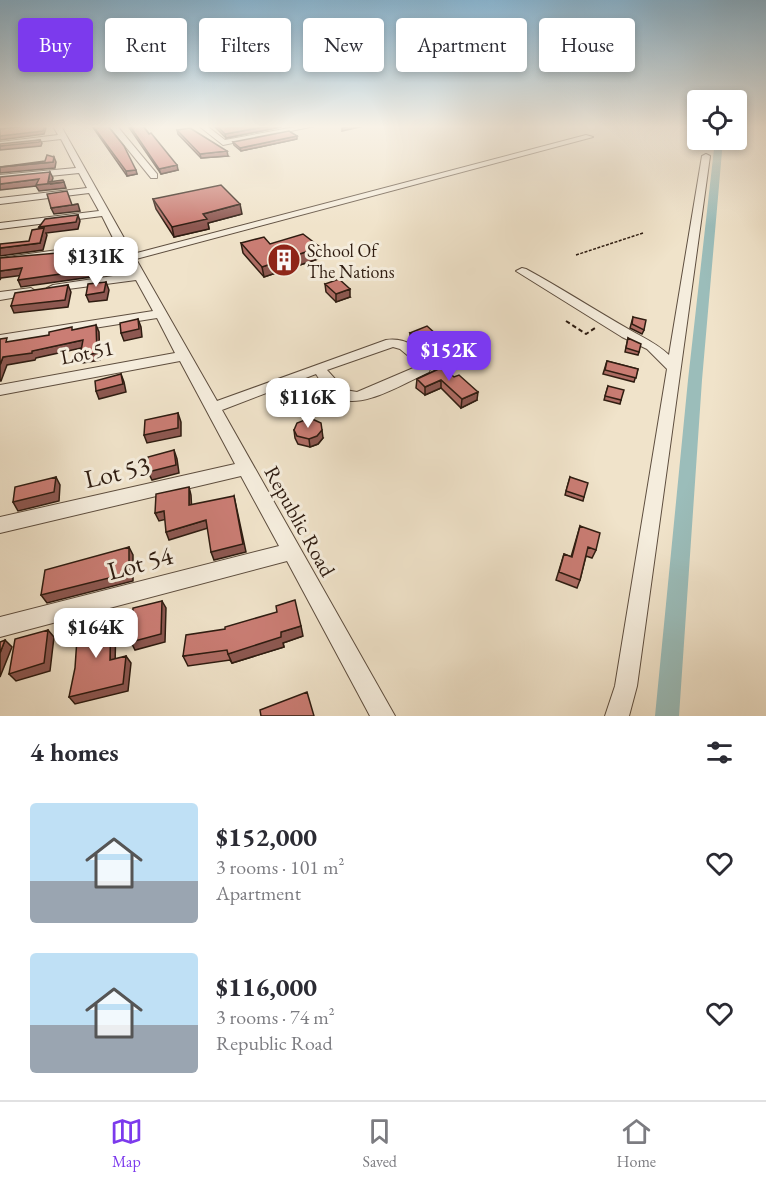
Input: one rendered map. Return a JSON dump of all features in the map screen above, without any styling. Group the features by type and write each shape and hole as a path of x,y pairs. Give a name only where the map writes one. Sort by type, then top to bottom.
{"street":[{"name":"Republic Road","path":"75,159 383,716"},
{"path":"141,159 154,176"},
{"path":"129,258 504,159"},
{"path":"617,716 626,686 706,159"},
{"path":"0,178 81,170"},
{"path":"0,201 92,190"},
{"path":"0,226 104,213"},
{"path":"0,261 120,244"},
{"path":"522,271 652,346 675,369"},
{"path":"0,296 138,276"},
{"path":"0,339 159,314"},
{"path":"212,408 319,368 395,342 406,345 425,363 424,369 359,397 351,398 342,396 319,368"},
{"name":"Lot 51","path":"0,390 183,356"},
{"name":"Lot 53","path":"0,525 246,468"},
{"name":"Lot 54","path":"0,627 293,552"}],"path":[{"path":"576,255 643,233"},
{"path":"566,321 586,334 606,321"}],"building":[{"path":"54,159 53,162 0,167"},
{"path":"118,159 131,159 136,170 126,171"},
{"path":"153,159 172,159 177,165 159,169"},
{"path":"50,172 48,182 63,180 64,182 36,185 39,179 0,184 0,177"},
{"path":"221,185 240,204 203,214 207,219 172,227 153,199"},
{"path":"67,191 72,205 51,208 47,194"},
{"path":"78,215 76,222 39,227 45,219"},
{"path":"44,228 40,243 0,248 0,244 29,241 32,230"},
{"path":"303,234 320,247 262,267 241,243 264,237 270,244"},
{"path":"69,252 65,267 90,264 89,270 18,280 22,268 0,271 0,258"},
{"path":"339,279 350,289 336,294 325,284"},
{"path":"106,282 104,292 86,295 88,284"},
{"path":"68,285 65,300 11,306 15,293"},
{"path":"633,317 646,320 644,330 632,324"},
{"path":"138,319 139,329 121,333 120,323"},
{"path":"96,325 97,353 80,356 83,340 32,351 32,353 3,357 0,365 0,339 7,338 6,342 49,335 49,332 72,327 72,330"},
{"path":"427,326 457,353 439,361 425,343 410,333"},
{"path":"628,338 641,344 639,352 626,348"},
{"path":"607,361 638,369 636,378 605,370"},
{"path":"443,367 454,377 459,375 478,392 462,399 441,380 425,387 417,379"},
{"path":"121,374 123,384 96,391 95,381"},
{"path":"608,386 624,390 621,400 605,396"},
{"path":"178,413 178,428 144,435 145,420"},
{"path":"310,418 321,423 322,430 317,436 309,439 297,436 294,430 297,423"},
{"path":"174,450 176,465 148,472 148,457"},
{"path":"56,477 54,492 13,502 15,487"},
{"path":"570,477 588,483 584,497 566,491"},
{"path":"189,487 189,505 234,496 243,544 211,552 206,520 166,532 164,511 155,513 156,494"},
{"path":"580,526 600,533 596,550 588,547 580,580 559,572 564,554 572,557"},
{"path":"129,547 129,573 41,595 45,570"},
{"path":"295,600 301,626 281,632 281,637 228,654 227,650 183,656 186,635 225,629 225,627 277,612 276,606"},
{"path":"162,601 161,634 131,642 133,608"},
{"path":"111,614 110,660 126,656 123,684 69,697 75,668 78,624"},
{"path":"48,630 44,663 9,674 15,639"},
{"path":"5,640 0,653 0,642"},
{"path":"307,692 314,716 261,716 260,710"}],"waterway":[{"path":"667,716 695,380 717,159"}],"place":[{"name":"School Of The Nations","path":"284,260"}]}
